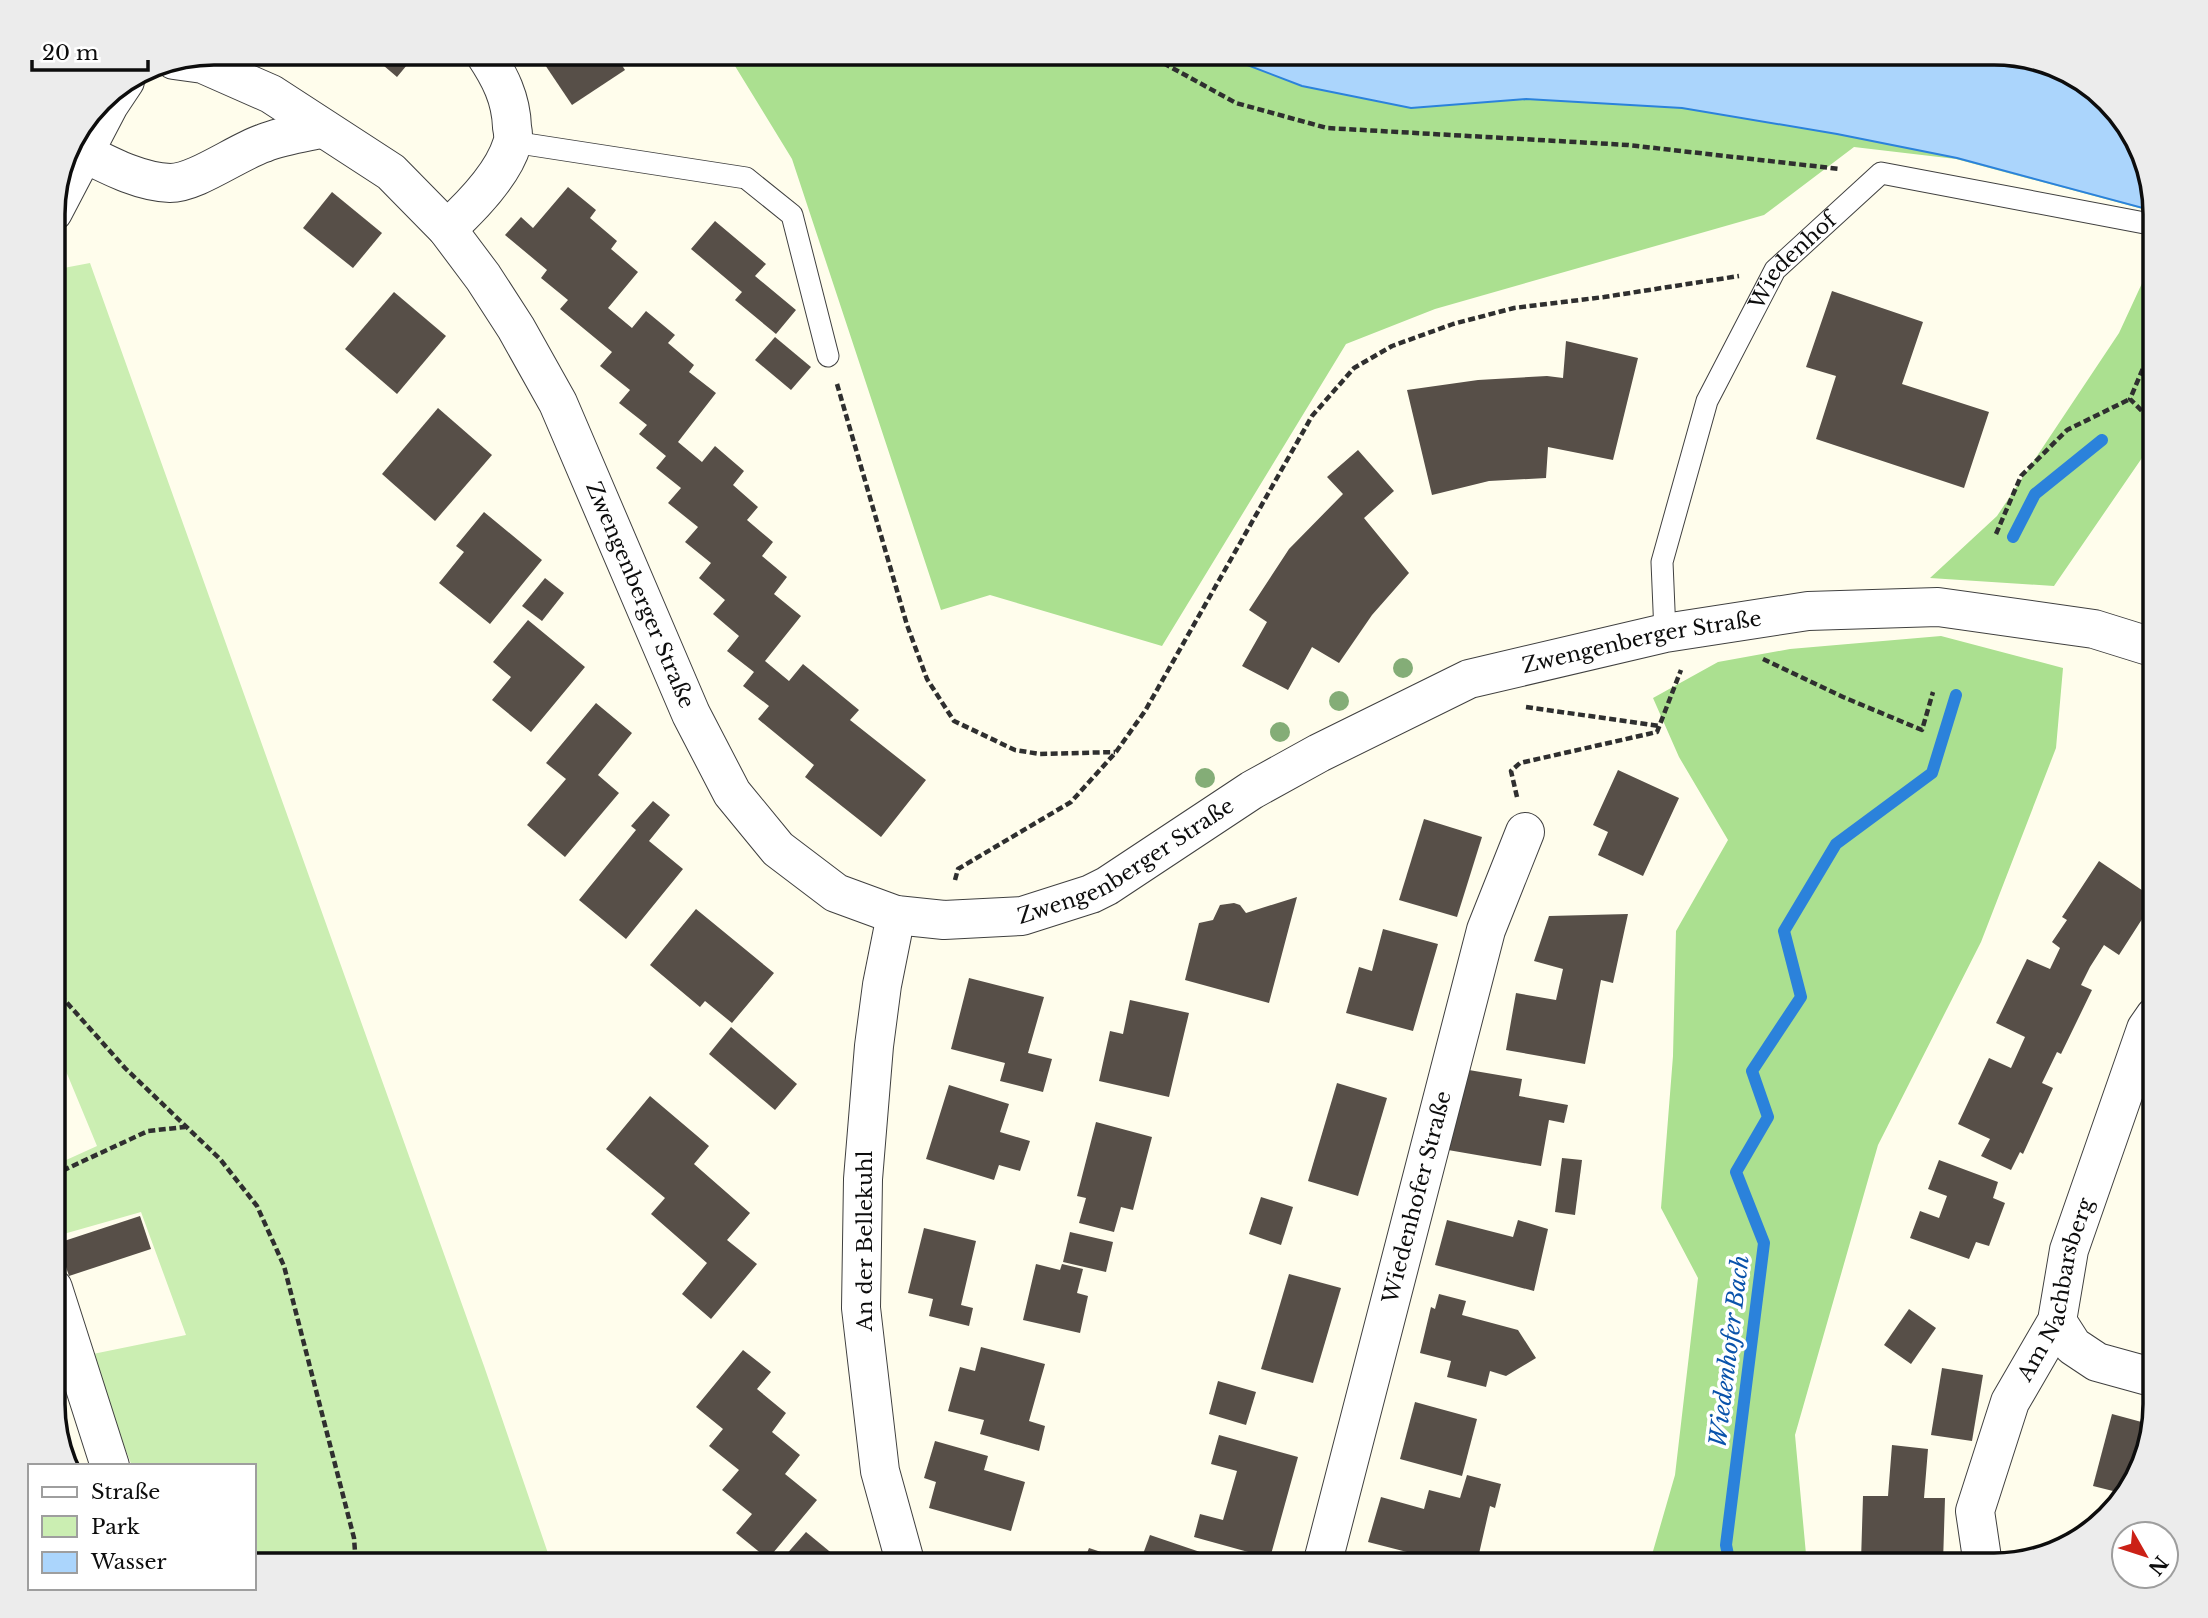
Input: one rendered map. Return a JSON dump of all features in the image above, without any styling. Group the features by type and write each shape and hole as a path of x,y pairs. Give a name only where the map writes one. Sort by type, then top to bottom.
{"street":[{"name":"Zwengenberger Straße","path":"205,65 271,94 391,172 447,229 516,328 558,403 691,714 732,793 778,849 836,893 896,915 944,920 1022,916 1091,894 1263,784 1319,753 1469,679 1678,631 1808,611 1938,607 2094,629 2143,644"},
{"path":"447,229 472,206 494,178 513,142 511,108 492,65"},
{"path":"68,183 106,110"},
{"path":"84,153 146,179 172,183 200,174 263,143 321,129"},
{"name":"Wiedenhofer Straße","path":"1326,1553 1486,930 1525,832"},
{"name":"An der Bellekuhl","path":"896,915 882,985 874,1046 863,1179 860,1308 880,1471 902,1553"},
{"name":"Am Nachbarsberg","path":"1981,1553 1975,1511 2010,1402 2057,1321 2069,1250 2143,1040"},
{"path":"2057,1321 2073,1346 2097,1362 2143,1375"},
{"path":"65,1325 109,1464"}],"lane":[{"path":"513,142 746,178 792,215 828,356"},
{"path":"1881,173 2143,223"},
{"name":"Wiedenhof","path":"1678,631 1662,562 1707,401 1775,270 1881,173"}],"path":[{"path":"1168,65 1236,103 1327,128 1628,145 1881,173"},
{"path":"944,920 958,869 1071,802 1116,752 1144,711 1312,416 1354,368 1392,346 1453,324 1514,308 1775,270"},
{"path":"828,356 907,625 927,679 954,721 1015,750 1040,754 1116,752"},
{"path":"1996,534 2021,476 2067,430 2130,399 2143,368"},
{"path":"2130,399 2143,412"},
{"path":"1728,623 1732,644 1843,697 1922,730 1933,692"},
{"path":"1525,832 1511,771 1520,763 1657,732 1690,645 1678,631"},
{"path":"1524,707 1660,726"},
{"path":"65,1000 125,1068 220,1158 257,1206 284,1266 354,1538 355,1553"},
{"path":"65,1169 148,1131 186,1127"}],"green space":[{"path":"734,65 1994,65 2014,66 2051,76 2069,85 2100,108 2128,148 2138,175 2143,209 1956,159 1854,147 1764,215 1435,309 1346,344 1162,646 990,595 941,610 792,159"},
{"path":"90,263 484,1366 548,1553 256,1553 256,1464 131,1464 88,1355 186,1335 141,1212 65,1234 65,1161 97,1146 65,1069 65,268"},
{"path":"2143,281 2143,456 2054,586 1930,578 1997,516 2119,333"},
{"path":"1941,636 2063,668 2056,748 1981,942 1878,1145 1795,1435 1806,1553 1652,1553 1675,1475 1698,1278 1661,1208 1673,1056 1676,931 1728,840 1679,757 1653,698 1718,662 1790,649"}],"water":[{"path":"1247,65 2014,66 2051,76 2069,85 2100,108 2128,148 2138,175 2143,208 1957,158 1837,134 1682,108 1526,99 1411,108 1302,86"}],"building":[{"path":"383,65 407,65 397,77"},
{"path":"545,65 622,65 625,70 572,105"},
{"path":"568,187 596,210 590,218 617,241 611,249 638,272 608,308 632,328 646,311 675,335 668,343 694,365 689,372 716,393 678,442 702,462 715,446 744,471 733,485 758,507 747,520 773,542 762,556 787,577 774,594 801,616 765,661 789,681 803,664 859,710 850,720 926,780 881,837 805,777 814,765 758,719 769,706 743,686 754,672 727,651 739,636 713,614 725,600 699,578 711,563 685,542 698,527 668,503 681,488 656,468 666,456 639,434 647,425 619,403 630,390 600,366 612,352 560,309 568,300 541,278 547,270 505,235 521,217 533,228"},
{"path":"332,192 382,233 353,268 303,228"},
{"path":"715,221 766,264 755,276 796,310 776,334 735,300 742,292 691,249"},
{"path":"1832,291 1923,322 1902,384 1989,412 1964,488 1816,439 1836,376 1806,367"},
{"path":"394,292 446,336 397,394 345,349"},
{"path":"775,337 811,367 791,390 755,360"},
{"path":"1566,341 1638,358 1613,460 1548,447 1546,478 1489,481 1432,495 1407,390 1478,380 1547,376 1563,378"},
{"path":"438,408 492,455 435,521 382,474"},
{"path":"1358,450 1394,491 1364,518 1409,573 1372,615 1339,663 1312,647 1288,690 1242,666 1267,622 1249,610 1289,549 1343,494 1327,477"},
{"path":"484,512 542,560 490,624 439,583 464,552 456,546"},
{"path":"545,578 564,593 542,621 522,606"},
{"path":"528,620 585,667 531,732 492,700 511,677 493,662"},
{"path":"596,703 632,733 598,775 619,793 565,857 527,825 566,779 546,763"},
{"path":"1618,770 1679,798 1643,876 1598,855 1608,832 1593,825"},
{"path":"653,801 670,815 649,841 683,869 626,939 579,900 636,830 631,826"},
{"path":"1424,819 1482,837 1457,917 1399,900"},
{"path":"2099,861 2143,891 2143,918 2119,955 2104,945 2081,985 2092,990 2061,1054 2057,1052 2042,1083 2053,1088 2023,1154 2020,1152 2011,1170 1981,1156 1990,1139 1958,1124 1989,1058 2011,1068 2025,1037 1996,1023 2027,959 2050,969 2060,948 2052,942 2067,920 2062,917"},
{"path":"1297,897 1269,1003 1185,980 1199,923 1213,920 1220,905 1234,903 1240,905 1246,913"},
{"path":"696,909 774,973 732,1023 705,1001 700,1007 650,965"},
{"path":"1628,914 1613,983 1601,980 1585,1064 1506,1050 1516,993 1556,1000 1563,969 1534,961 1549,916"},
{"path":"1383,929 1438,944 1413,1031 1346,1013 1359,967 1372,971"},
{"path":"969,978 1044,997 1028,1053 1052,1059 1043,1092 1000,1081 1005,1063 951,1049"},
{"path":"1130,1000 1189,1013 1169,1097 1099,1081 1110,1031 1123,1034"},
{"path":"731,1027 797,1084 775,1110 709,1054"},
{"path":"1463,1069 1522,1079 1519,1096 1568,1105 1564,1123 1549,1120 1541,1166 1448,1150"},
{"path":"1337,1083 1387,1098 1358,1196 1308,1181"},
{"path":"949,1085 1009,1104 1000,1132 1030,1141 1020,1171 999,1165 994,1180 926,1159"},
{"path":"650,1096 709,1146 694,1164 750,1213 727,1240 757,1264 711,1319 682,1294 707,1263 651,1214 665,1198 606,1149"},
{"path":"1096,1122 1152,1137 1133,1210 1121,1207 1114,1232 1079,1223 1086,1198 1077,1196"},
{"path":"1562,1158 1582,1160 1575,1215 1555,1212"},
{"path":"1939,1160 1998,1182 1993,1198 2005,1203 1989,1246 1976,1242 1969,1259 1910,1238 1920,1211 1939,1218 1947,1196 1928,1189"},
{"path":"1261,1197 1293,1207 1281,1245 1249,1234"},
{"path":"140,1216 151,1249 69,1276 65,1264 65,1241"},
{"path":"1447,1220 1513,1237 1518,1220 1548,1229 1534,1291 1435,1265"},
{"path":"924,1228 976,1241 961,1305 973,1308 969,1326 929,1316 933,1299 908,1293"},
{"path":"1070,1232 1113,1242 1106,1272 1063,1262"},
{"path":"1036,1264 1060,1270 1062,1264 1083,1269 1077,1293 1088,1296 1080,1333 1023,1320"},
{"path":"1289,1274 1341,1288 1313,1383 1261,1369"},
{"path":"1439,1294 1466,1301 1462,1315 1518,1330 1536,1358 1506,1376 1490,1371 1486,1387 1447,1377 1451,1361 1420,1353 1431,1307 1435,1309"},
{"path":"1909,1309 1936,1328 1911,1364 1884,1345"},
{"path":"981,1347 1045,1364 1029,1421 1045,1426 1039,1451 980,1434 984,1420 948,1411 960,1367 975,1371"},
{"path":"743,1350 771,1372 757,1389 786,1413 772,1432 800,1455 785,1474 817,1500 773,1553 761,1553 736,1533 752,1514 722,1490 739,1470 709,1446 723,1429 696,1407"},
{"path":"1942,1368 1983,1375 1972,1441 1931,1435"},
{"path":"1218,1381 1256,1392 1246,1425 1209,1414"},
{"path":"1415,1402 1477,1419 1462,1476 1400,1459"},
{"path":"2112,1414 2142,1422 2128,1470 2114,1491 2093,1486"},
{"path":"1219,1435 1298,1457 1271,1553 1252,1553 1194,1537 1200,1514 1223,1520 1237,1471 1211,1464"},
{"path":"935,1441 988,1456 984,1470 1025,1482 1011,1531 929,1508 936,1482 924,1478"},
{"path":"1892,1445 1928,1449 1924,1498 1945,1498 1943,1553 1861,1553 1863,1496 1888,1496"},
{"path":"1467,1475 1501,1484 1495,1508 1490,1506 1479,1553 1407,1553 1368,1542 1381,1497 1424,1509 1429,1490 1460,1498"},
{"path":"806,1532 831,1553 788,1553"},
{"path":"1150,1535 1203,1553 1143,1553"},
{"path":"1089,1548 1104,1553 1087,1553"}],"waterway":[{"name":"Wiedenhofer Bach","path":"2013,537 2035,494 2102,440"},
{"name":"Wiedenhofer Bach","path":"1728,1553 1726,1545 1764,1243 1736,1172 1768,1117 1752,1071 1801,997 1784,931 1836,844 1932,773 1956,695"}]}
